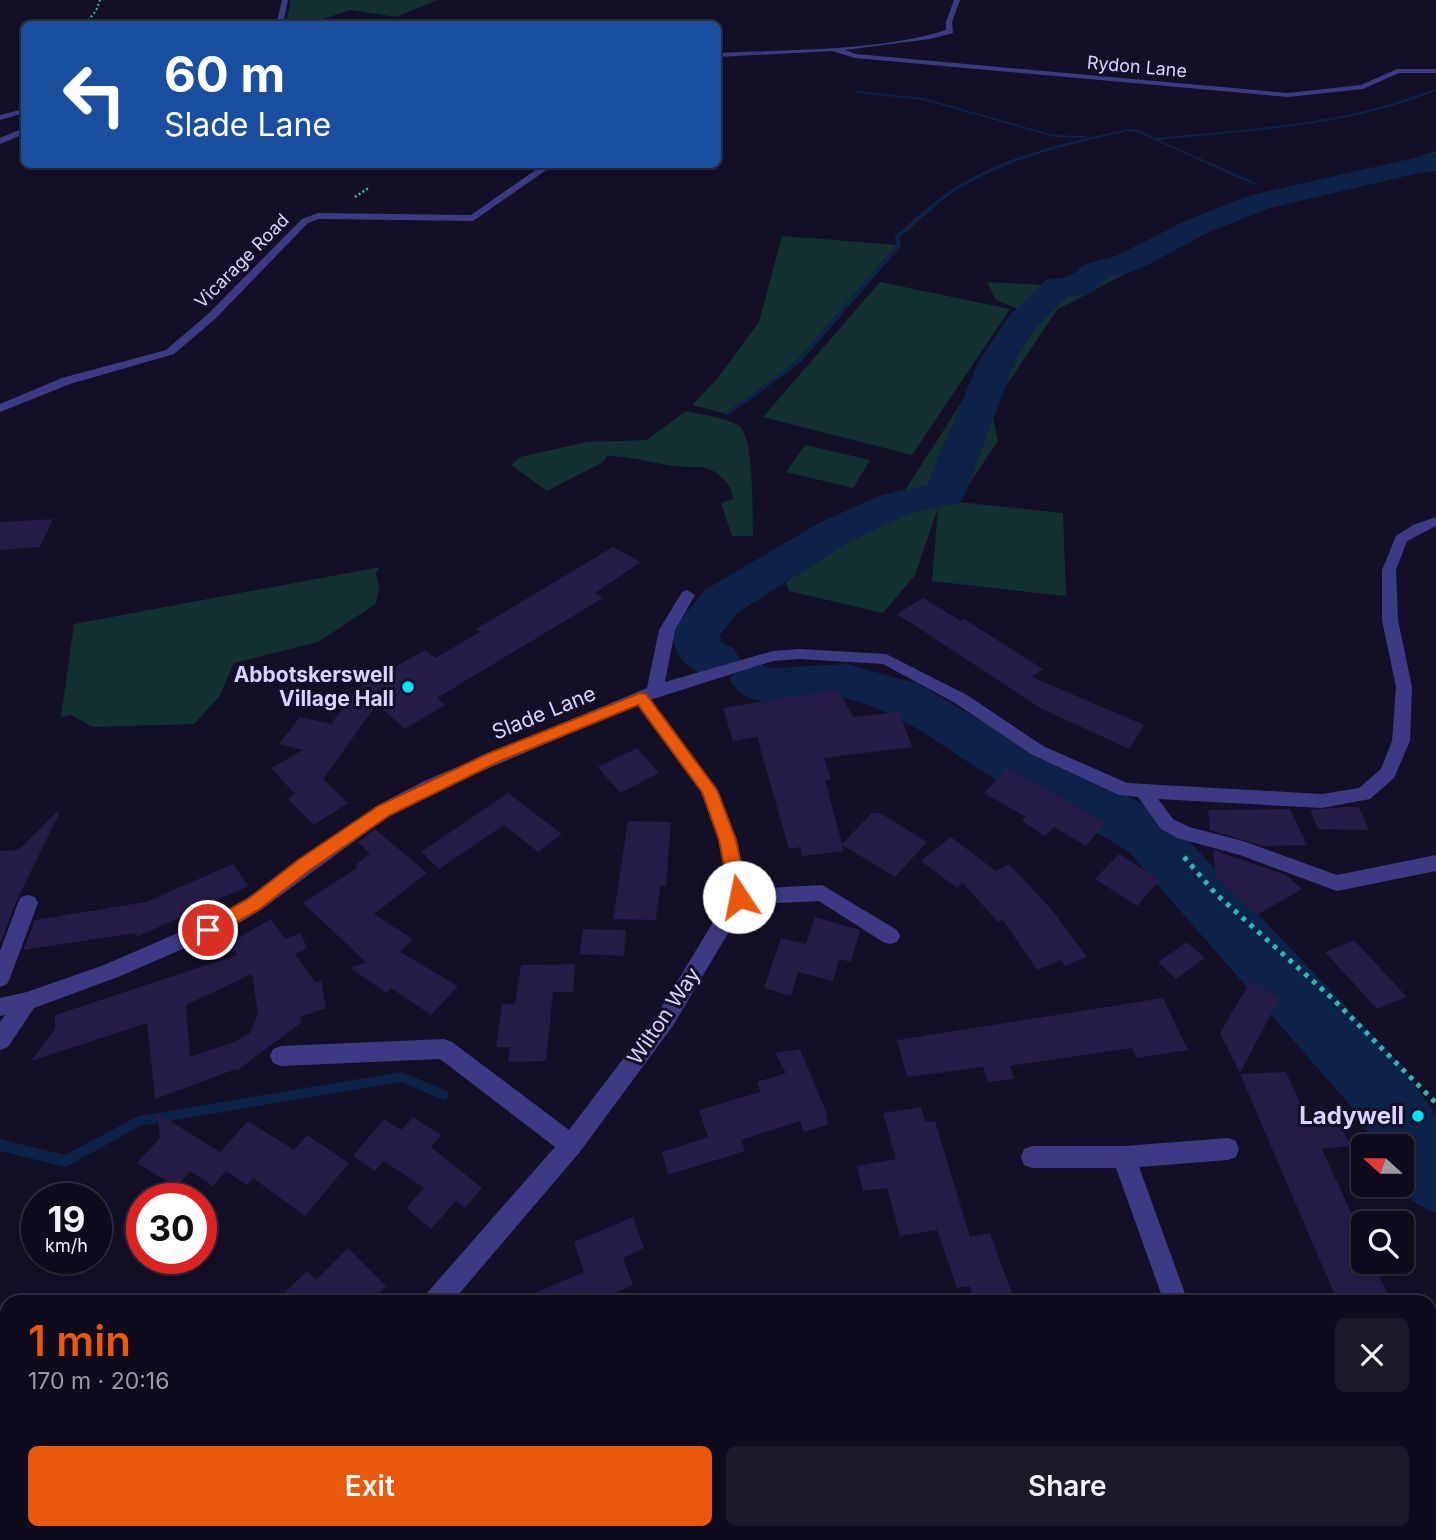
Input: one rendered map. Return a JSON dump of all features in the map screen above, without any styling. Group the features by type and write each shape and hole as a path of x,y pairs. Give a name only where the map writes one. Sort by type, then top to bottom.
{"street":[{"path":"277,21 281,19 285,0"},
{"path":"721,55 892,44 944,34 950,31 949,22 957,0"},
{"name":"Rydon Lane","path":"834,49 855,56 1288,95 1363,86 1397,71 1436,71"},
{"path":"0,118 21,112"},
{"path":"0,141 21,132"},
{"name":"Vicarage Road","path":"0,408 66,382 170,352 211,317 305,222 318,216 473,218 545,168"},
{"path":"1134,791 1322,801 1364,794 1388,773 1401,741 1404,687 1390,620 1389,570 1401,539 1436,521"},
{"path":"687,595 667,630 648,695 709,790 728,840 739,897 822,893 890,936"},
{"name":"Slade Lane","path":"0,1007 27,1001 111,971 202,933 254,904 304,865 384,810 493,758 648,695 772,656 799,654 886,659 961,699 1037,750 1134,791"},
{"path":"1134,791 1167,824 1184,833 1243,848 1337,883 1436,863"},
{"name":"Wilton Way","path":"442,1295 571,1145 665,1020 739,897"},
{"path":"0,978 28,903"},
{"path":"0,1040 27,1001"},
{"path":"281,1056 444,1049 571,1145"},
{"path":"1032,1157 1124,1157 1228,1149"},
{"path":"1124,1157 1173,1295"}],"path":[{"path":"88,21 96,11 100,0"},
{"path":"1180,852 1216,894 1333,999 1436,1103"}],"green space":[{"path":"290,0 437,0 396,17 351,10 316,21 285,21"},
{"path":"1436,151 1436,171 1374,178 1249,208 1057,310 991,408 998,441 957,502 1063,513 1066,596 932,581 938,508 915,575 883,613 789,591 783,565 835,532 896,504 1021,310 996,300 987,282 1046,285 1160,241 1223,208 1271,192 1401,163"},
{"path":"782,236 899,245 798,362 727,414 692,405 717,379 759,322"},
{"path":"880,282 1010,309 912,455 763,417"},
{"path":"686,411 732,422 743,432 750,459 753,536 732,536 721,503 733,499 731,490 723,478 707,468 607,456 603,462 547,491 511,465 520,457 587,442 647,440"},
{"path":"805,445 870,460 853,488 786,472"},
{"path":"380,567 376,573 379,587 376,604 318,642 234,663 219,697 194,724 93,727 71,715 61,717 74,624"}],"building":[{"path":"53,519 40,547 0,550 0,522"},
{"path":"613,547 641,562 595,593 603,598 437,698 445,705 405,729 377,704 323,779 348,803 314,825 288,799 295,794 271,768 303,750 279,744 300,717 331,724 359,687 425,650 435,658 480,632 476,629"},
{"path":"923,598 961,621 964,619 1043,669 1032,677 1144,725 1129,749 1042,709 897,614"},
{"path":"838,689 853,717 899,712 912,747 824,758 831,779 825,780 842,844 872,813 880,813 927,842 895,877 842,845 844,851 802,856 800,847 789,849 757,737 733,741 723,708"},
{"path":"637,748 659,773 620,793 598,767"},
{"path":"1008,768 1105,823 1086,846 1054,827 1045,836 1022,821 1026,817 984,793"},
{"path":"508,793 562,834 538,852 504,825 439,869 421,852"},
{"path":"1359,807 1369,830 1318,829 1310,810"},
{"path":"1290,809 1307,845 1263,846 1210,830 1208,810"},
{"path":"57,812 59,814 16,902 0,944 0,851 18,850"},
{"path":"628,821 671,822 666,886 660,886 656,920 613,919"},
{"path":"375,829 427,873 374,914 413,939 400,952 458,986 431,1015 391,988 386,993 351,968 366,962 303,903 357,868 355,865 370,854 358,842"},
{"path":"951,837 996,871 1009,864 1052,910 1087,957 1065,966 1061,960 1037,970 1003,920 998,922 963,883 957,888 921,861"},
{"path":"1213,850 1286,875 1302,889 1257,915 1216,878"},
{"path":"1119,854 1160,880 1137,906 1095,879"},
{"path":"233,864 248,886 137,937 136,933 23,950 35,920 146,902"},
{"path":"815,917 860,930 851,962 839,959 833,981 798,972 791,996 764,988 781,938 806,944"},
{"path":"271,919 285,939 301,933 307,948 295,954 316,983 321,981 326,1008 300,1017 302,1022 235,1072 236,1069 155,1099 147,1023 31,1061 55,1029 55,1015 237,955 229,943","holes":["252,974 258,1014 250,1033 234,1042 190,1057 186,1005"]},
{"path":"583,929 626,930 624,956 580,954"},
{"path":"1354,940 1407,997 1377,1009 1325,952"},
{"path":"1187,942 1205,958 1176,979 1158,962"},
{"path":"575,964 573,992 553,992 546,1061 508,1062 510,1047 496,1047 502,1004 515,1004 521,965"},
{"path":"1251,980 1280,997 1240,1073 1220,1033"},
{"path":"1163,998 1188,1050 1137,1058 1132,1048 1010,1066 1014,1079 988,1082 983,1067 907,1077 897,1040"},
{"path":"800,1049 827,1114 827,1125 804,1132 800,1121 741,1140 745,1151 668,1175 662,1152 708,1137 699,1110 760,1092 757,1082 786,1073 775,1053"},
{"path":"1286,1072 1309,1122 1338,1119 1351,1146 1322,1149 1351,1213 1351,1274 1378,1274 1388,1295 1335,1295 1240,1074"},
{"path":"921,1107 925,1122 935,1121 970,1237 990,1233 1012,1295 973,1295 970,1286 957,1288 937,1230 900,1236 887,1188 863,1191 857,1166 896,1159 883,1113"},
{"path":"157,1113 220,1152 248,1121 294,1150 307,1135 349,1163 305,1216 253,1178 247,1185 226,1171 216,1183 208,1183 190,1171 180,1183 170,1183 137,1163 160,1138"},
{"path":"413,1117 441,1135 431,1147 482,1188 465,1208 456,1201 431,1229 406,1208 424,1188 384,1161 375,1171 353,1156 384,1119 401,1130"},
{"path":"633,1217 644,1248 623,1258 633,1285 610,1295 530,1295 584,1272 574,1242"},
{"path":"348,1248 386,1286 378,1295 282,1295 307,1271 316,1280"}],"waterway":[{"path":"1154,139 1332,119 1402,102 1436,90"},
{"path":"858,92 923,99 1054,136 1085,137"},
{"path":"727,414 798,362 899,245 897,237 951,192 992,169 1036,153 1128,130 1138,131 1154,139"},
{"path":"1154,139 1254,184"},
{"path":"716,660 699,651 695,633 720,602 835,532 896,504 944,494 997,361 1021,323 1058,287 1077,287 1096,271 1127,263 1198,226 1261,201 1436,161"},
{"path":"755,680 768,686 847,681 900,697 1015,765 1119,817 1149,836 1379,1089 1436,1177"},
{"path":"0,1145 66,1161 138,1121 401,1077 443,1095"}],"place":[{"name":"Abbotskerswell Village Hall","path":"408,687"},
{"name":"Ladywell","path":"1418,1116"}],"route":[{"path":"208,930 254,904 344,836 384,810 493,758 640,698 709,790 728,840 739,897"}]}
